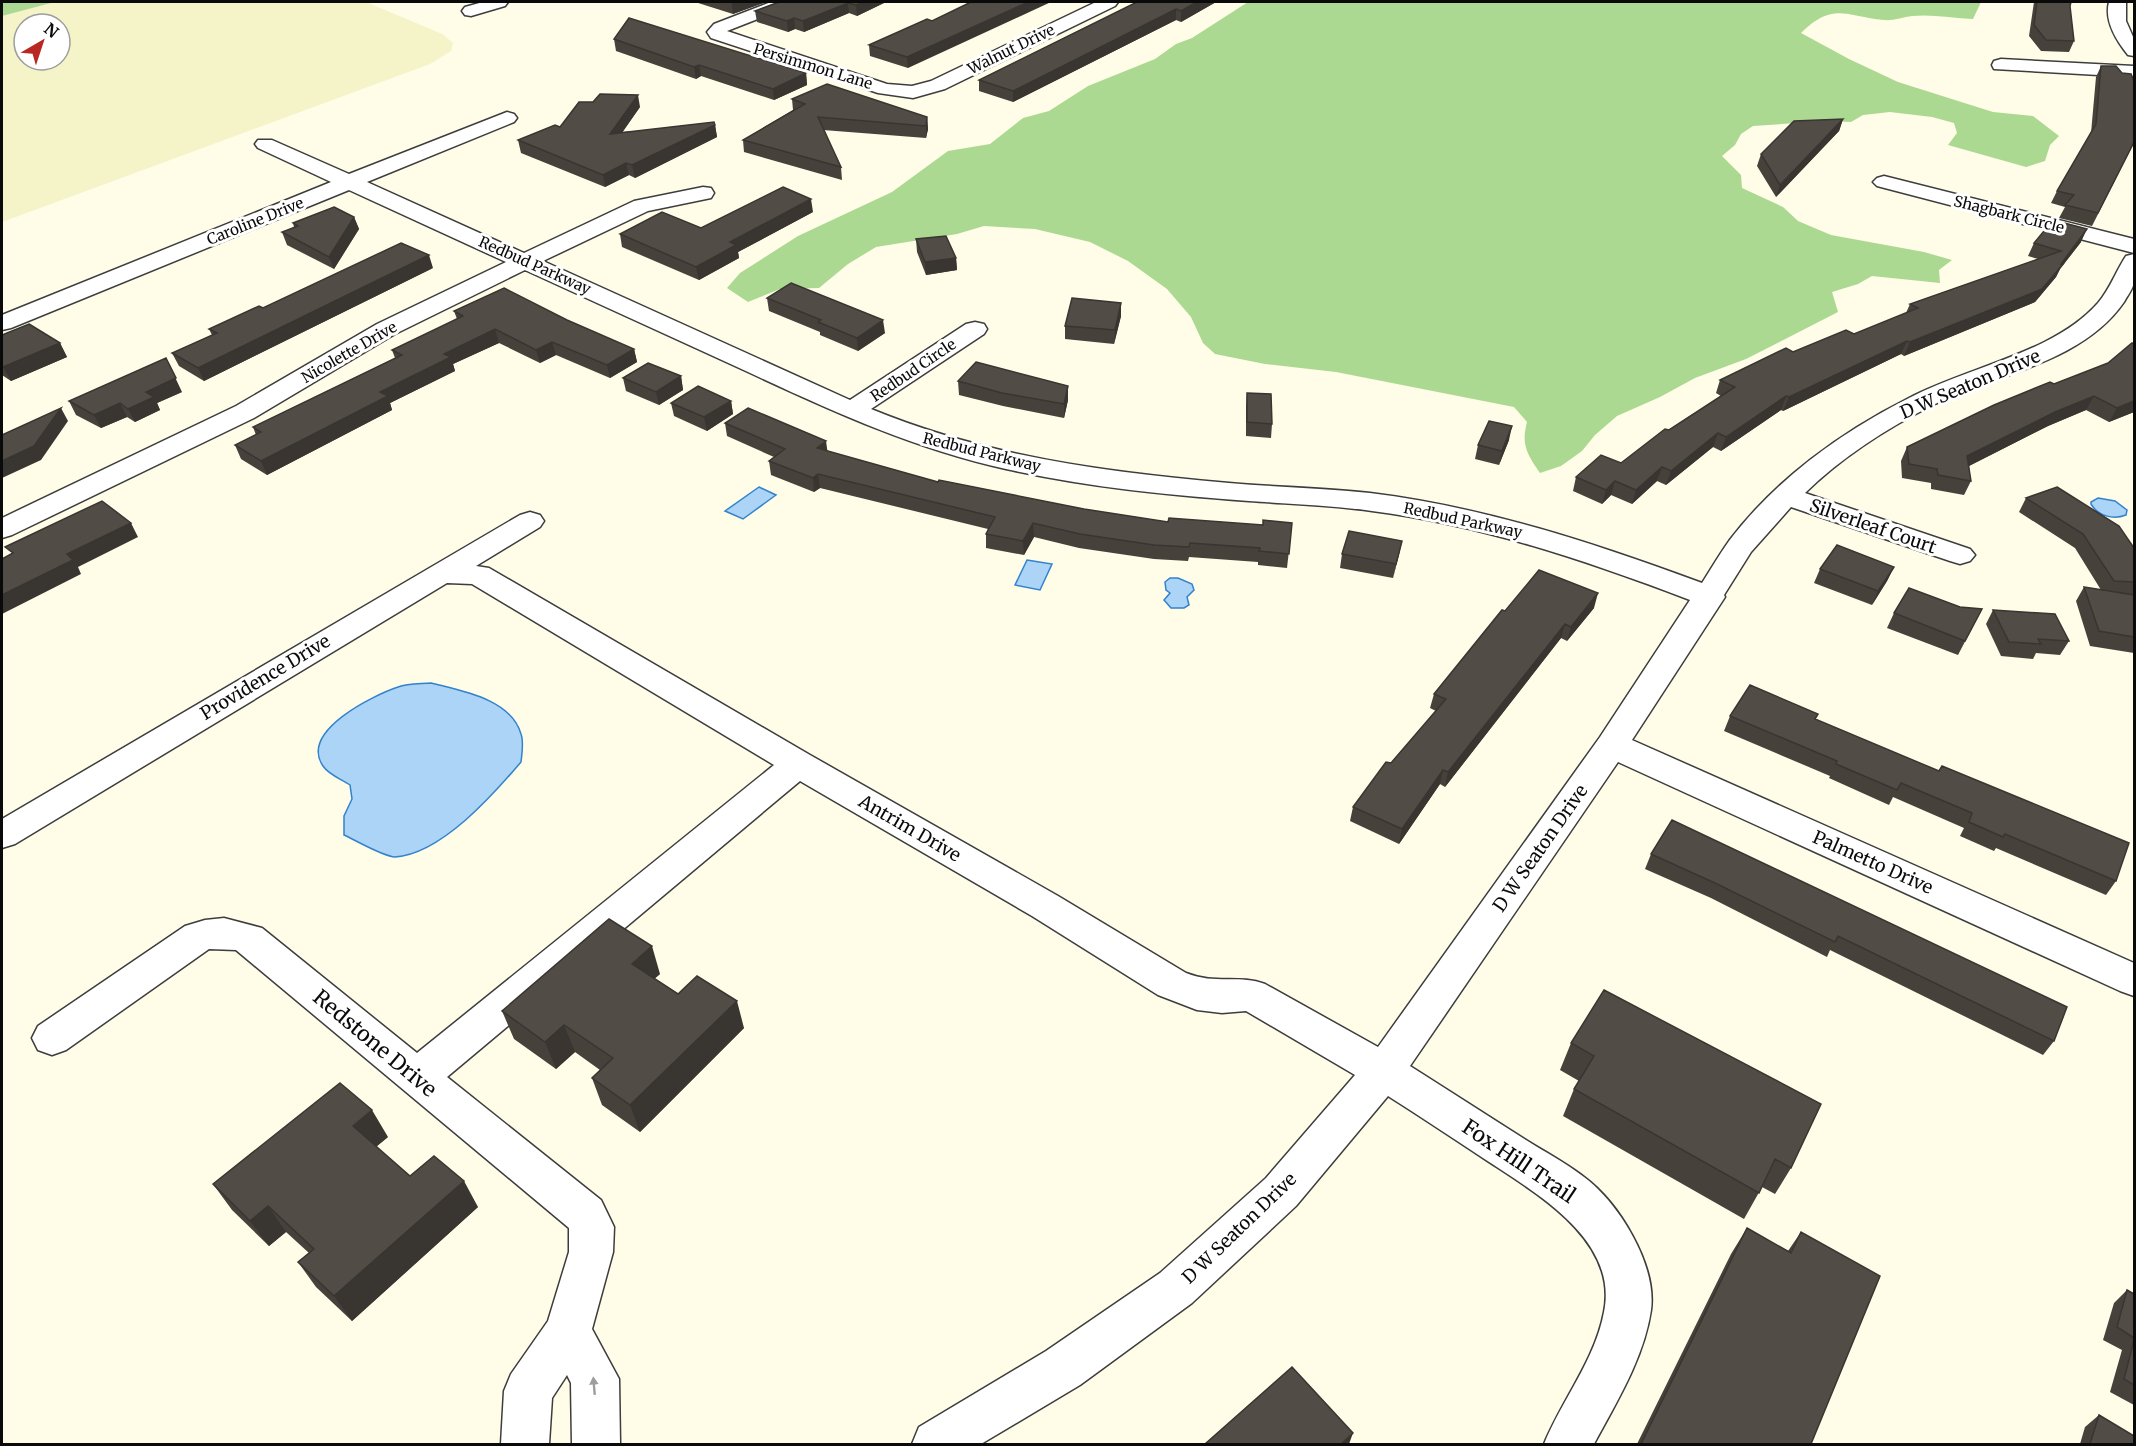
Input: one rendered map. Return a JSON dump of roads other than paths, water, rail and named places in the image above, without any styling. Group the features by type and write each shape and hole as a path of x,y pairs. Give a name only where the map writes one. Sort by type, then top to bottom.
{"street":[{"path":"471,11 499,2"},
{"name":"Persimmon Lane","path":"785,2 727,24 716,32 728,39 874,85 897,92 913,92"},
{"name":"Walnut Drive","path":"913,92 939,85 1109,2"},
{"path":"2117,2 2116,11 2127,28 2134,51"},
{"path":"2001,65 2134,72"},
{"name":"Caroline Drive","path":"2,323 507,118"},
{"name":"Redbud Parkway","path":"266,144 852,410 918,436 1005,461 1090,475 1210,490 1371,502 1482,523 1569,546 1710,597"},
{"name":"Shagbark Circle","path":"1884,182 2134,246"},
{"name":"Nicolette Drive","path":"2,529 245,412 387,329 527,261 642,206 703,193"},
{"name":"D W Seaton Drive","path":"936,1444 1063,1368 1176,1288 1281,1192 1384,1071 1612,745 1710,597 1740,547 1786,496 1831,455 1880,423 1946,390 2044,353 2082,331 2113,300 2134,261"},
{"name":"Redbud Circle","path":"852,410 975,329"},
{"name":"Silverleaf Court","path":"1786,496 1960,555"},
{"name":"Providence Drive","path":"2,836 530,521"},
{"name":"Antrim Drive","path":"440,574 478,575 798,764 1025,894 1172,984 1197,994 1222,997 1251,995 1384,1071"},
{"name":"Palmetto Drive","path":"1612,745 2134,980"},
{"path":"416,1078 798,764"},
{"name":"Redstone Drive","path":"52,1038 198,937 216,932 233,933 249,939 261,948 416,1078 585,1214 592,1227 591,1252 568,1332 528,1391 525,1444"},
{"name":"Fox Hill Trail","path":"1384,1071 1569,1191 1587,1208 1609,1239 1621,1262 1628,1285 1629,1308 1623,1330 1610,1362 1568,1444"},
{"path":"568,1332 595,1379 596,1444"}],"water":[{"path":"759,487 776,495 743,519 725,511"},
{"path":"2098,498 2115,501 2127,510 2126,515 2116,517 2102,514 2091,504"},
{"path":"1027,560 1052,564 1040,590 1015,585"},
{"path":"1170,578 1178,578 1192,584 1194,590 1187,597 1189,605 1184,608 1171,608 1164,600 1170,593 1166,590 1165,582"},
{"path":"431,683 484,698 507,712 516,722 522,737 521,762 481,806 448,834 430,846 412,853 390,856 344,835 344,816 352,799 350,785 323,766 318,753 321,740 342,716 357,706 402,686"}]}
